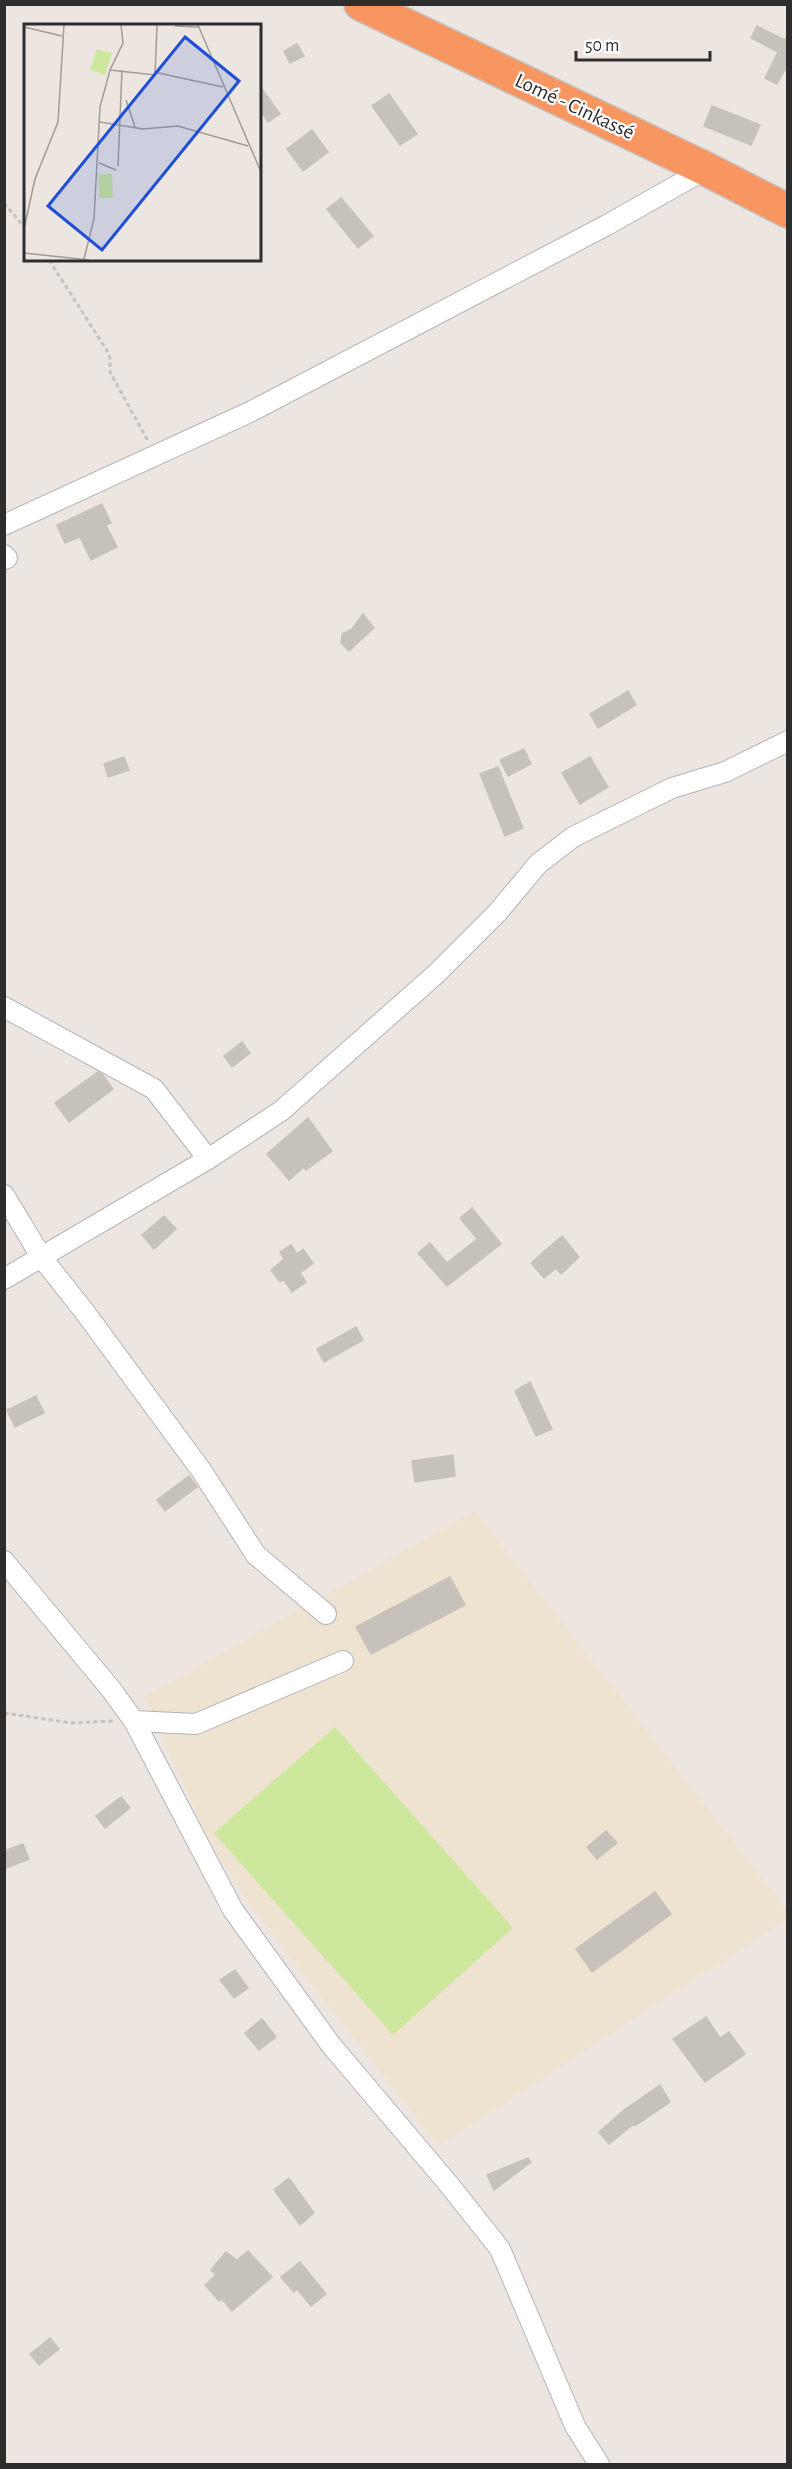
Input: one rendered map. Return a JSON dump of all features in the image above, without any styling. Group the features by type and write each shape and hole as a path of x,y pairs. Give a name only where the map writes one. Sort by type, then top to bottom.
{"highway":[{"name":"Lomé - Cinkassé","path":"361,4 706,169 788,212"}],"street":[{"path":"4,525 252,411 608,225 706,169"},
{"path":"4,555 7,558 4,559"},
{"path":"4,1279 208,1159 281,1112 436,974 498,912 538,864 573,837 661,793 725,772 788,741"},
{"path":"4,1007 154,1089 208,1159"},
{"path":"4,1195 42,1258 84,1311 201,1470 256,1555 326,1614"},
{"path":"4,1561 110,1688 134,1721 233,1910 331,2045 452,2187 500,2249 575,2426 599,2464"},
{"path":"134,1721 196,1724 343,1661"}],"path":[{"path":"4,203 24,227"},
{"path":"50,261 106,349 110,358 110,372 156,455"},
{"path":"4,1713 72,1722 134,1721"}],"shaded area":[{"path":"475,1511 787,1910 787,1919 439,2146 250,1906 206,1834 144,1697"}],"green space":[{"path":"335,1727 513,1928 393,2035 214,1833"}],"building":[{"path":"757,26 785,40 788,35 788,64 777,84 765,78 778,52 751,38"},
{"path":"297,44 304,56 290,63 284,51"},
{"path":"261,87 280,114 268,122 261,112"},
{"path":"389,94 417,134 400,145 372,106"},
{"path":"712,106 760,125 751,145 704,126"},
{"path":"312,130 328,152 303,171 287,149"},
{"path":"341,198 373,236 358,248 327,209"},
{"path":"102,504 111,523 106,525 117,547 91,560 80,537 65,543 57,525"},
{"path":"363,614 374,628 349,651 341,643 342,634 352,629"},
{"path":"628,691 636,705 598,728 590,714"},
{"path":"524,749 531,764 508,776 500,760"},
{"path":"124,757 129,770 108,777 104,764"},
{"path":"590,757 608,787 580,804 562,773"},
{"path":"498,767 523,828 505,836 480,774"},
{"path":"242,1042 250,1053 232,1067 224,1056"},
{"path":"98,1072 113,1089 69,1122 55,1103"},
{"path":"308,1118 332,1151 306,1170 304,1167 289,1180 267,1154"},
{"path":"472,1208 501,1244 447,1286 418,1253 430,1243 447,1263 477,1239 460,1218"},
{"path":"164,1216 176,1229 154,1249 142,1235"},
{"path":"562,1236 579,1257 561,1274 556,1268 544,1278 531,1263"},
{"path":"291,1245 297,1254 303,1249 313,1263 300,1273 306,1282 292,1292 283,1279 280,1282 271,1270 284,1259 280,1252"},
{"path":"356,1327 363,1340 324,1362 317,1349"},
{"path":"530,1382 552,1429 536,1436 515,1391"},
{"path":"36,1396 44,1413 15,1427 7,1410"},
{"path":"453,1455 455,1476 415,1482 412,1461"},
{"path":"189,1476 197,1487 165,1511 157,1500"},
{"path":"450,1577 465,1605 371,1654 356,1627"},
{"path":"121,1797 130,1808 105,1828 96,1816"},
{"path":"606,1831 617,1843 597,1859 587,1847"},
{"path":"23,1844 29,1859 4,1869 4,1851"},
{"path":"655,1892 671,1914 592,1972 576,1949"},
{"path":"235,1970 248,1988 234,1998 220,1980"},
{"path":"706,2017 720,2038 729,2032 745,2054 705,2082 673,2039"},
{"path":"262,2019 276,2037 259,2050 245,2033"},
{"path":"660,2085 670,2102 635,2126 634,2124 609,2144 599,2132 624,2110"},
{"path":"528,2158 531,2162 494,2190 487,2175"},
{"path":"289,2178 314,2213 300,2225 274,2190"},
{"path":"248,2251 272,2277 232,2311 222,2299 219,2301 205,2285 216,2275 211,2270 226,2252 237,2260"},
{"path":"300,2262 326,2294 311,2306 297,2289 294,2292 281,2277"},
{"path":"50,2338 59,2349 39,2365 30,2354"}]}
